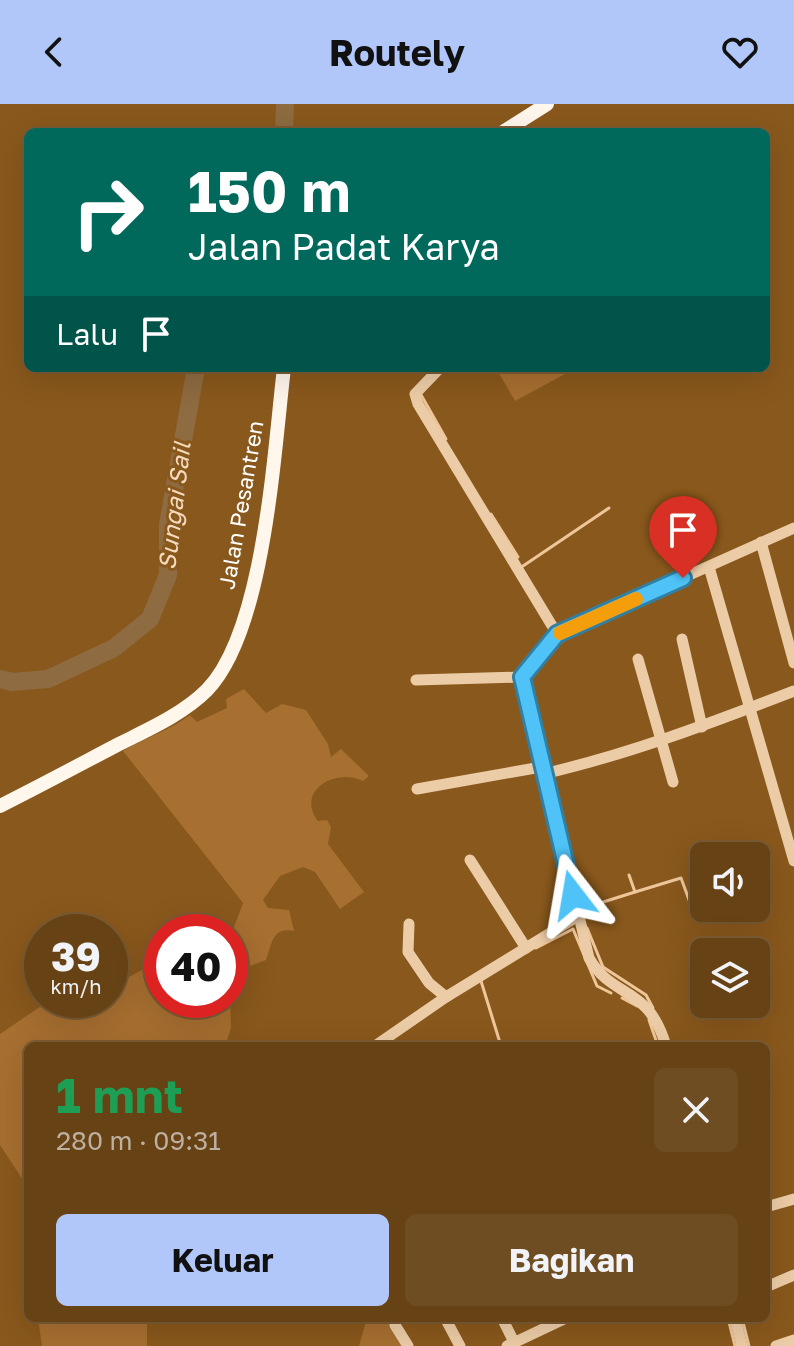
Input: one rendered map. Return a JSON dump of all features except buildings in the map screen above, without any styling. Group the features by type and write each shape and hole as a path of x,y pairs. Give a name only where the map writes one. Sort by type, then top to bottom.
{"main road":[{"path":"509,128 547,104"},
{"name":"Jalan Pesantren","path":"0,806 177,713 207,690 222,670 240,628 257,565 283,372"}],"street":[{"path":"435,372 418,386 415,394 418,404 557,634"},
{"path":"416,680 522,677 557,634 794,528"},
{"path":"761,542 794,663"},
{"path":"709,567 747,709 794,861"},
{"path":"682,639 702,727"},
{"path":"638,659 659,742 673,782"},
{"path":"522,677 578,916 596,970 643,1002 660,1026 665,1042"},
{"path":"417,789 610,759 794,691"},
{"path":"470,860 526,948"},
{"path":"381,1042 446,997 578,916"},
{"path":"409,924 408,952 429,983 446,997"},
{"path":"770,1206 794,1199"},
{"path":"770,1285 794,1275"},
{"path":"395,1322 408,1346"},
{"path":"447,1322 460,1346"},
{"path":"503,1322 511,1344 554,1322"},
{"path":"736,1322 742,1346"},
{"path":"776,1346 794,1340"}],"shaded area":[{"path":"498,372 569,372 515,401"},
{"path":"244,689 266,713 282,704 306,710 328,744 331,757 341,749 369,776 363,781 352,777 331,780 315,791 312,800 312,810 318,821 327,820 331,827 328,844 364,892 340,909 315,872 303,867 280,876 263,900 268,908 289,910 294,931 277,934 266,960 248,967 248,914 239,914 243,903 123,751 190,715 197,722 227,708 226,699"},
{"path":"144,969 144,1018 231,1018 226,1042 24,1042 24,1183 0,1145 0,1034 24,1018 128,1018 128,977"},
{"path":"39,1322 147,1322 147,1346 42,1346"},
{"path":"366,1322 393,1322 402,1346 359,1346"}],"waterway":[{"name":"Sungai Sail","path":"284,128 285,104"},
{"name":"Sungai Sail","path":"0,679 12,682 48,679 114,648 150,619 168,575 168,524 195,372"},
{"path":"420,393 446,439"},
{"path":"523,566 609,508"},
{"path":"491,514 518,557"},
{"path":"556,644 573,633"},
{"path":"581,909 635,892 629,875"},
{"path":"635,892 681,878 690,903"},
{"path":"587,928 603,967 646,995 653,1008"},
{"path":"536,948 573,929 597,986 611,993"},
{"path":"481,981 500,1042"},
{"path":"622,998 637,1006"},
{"path":"649,1020 657,1042"},
{"path":"729,1322 735,1346"},
{"path":"743,1322 749,1346"}],"slow traffic":[{"path":"560,633 636,599"}],"route":[{"path":"573,895 521,684 522,677 557,634 683,578"}]}
